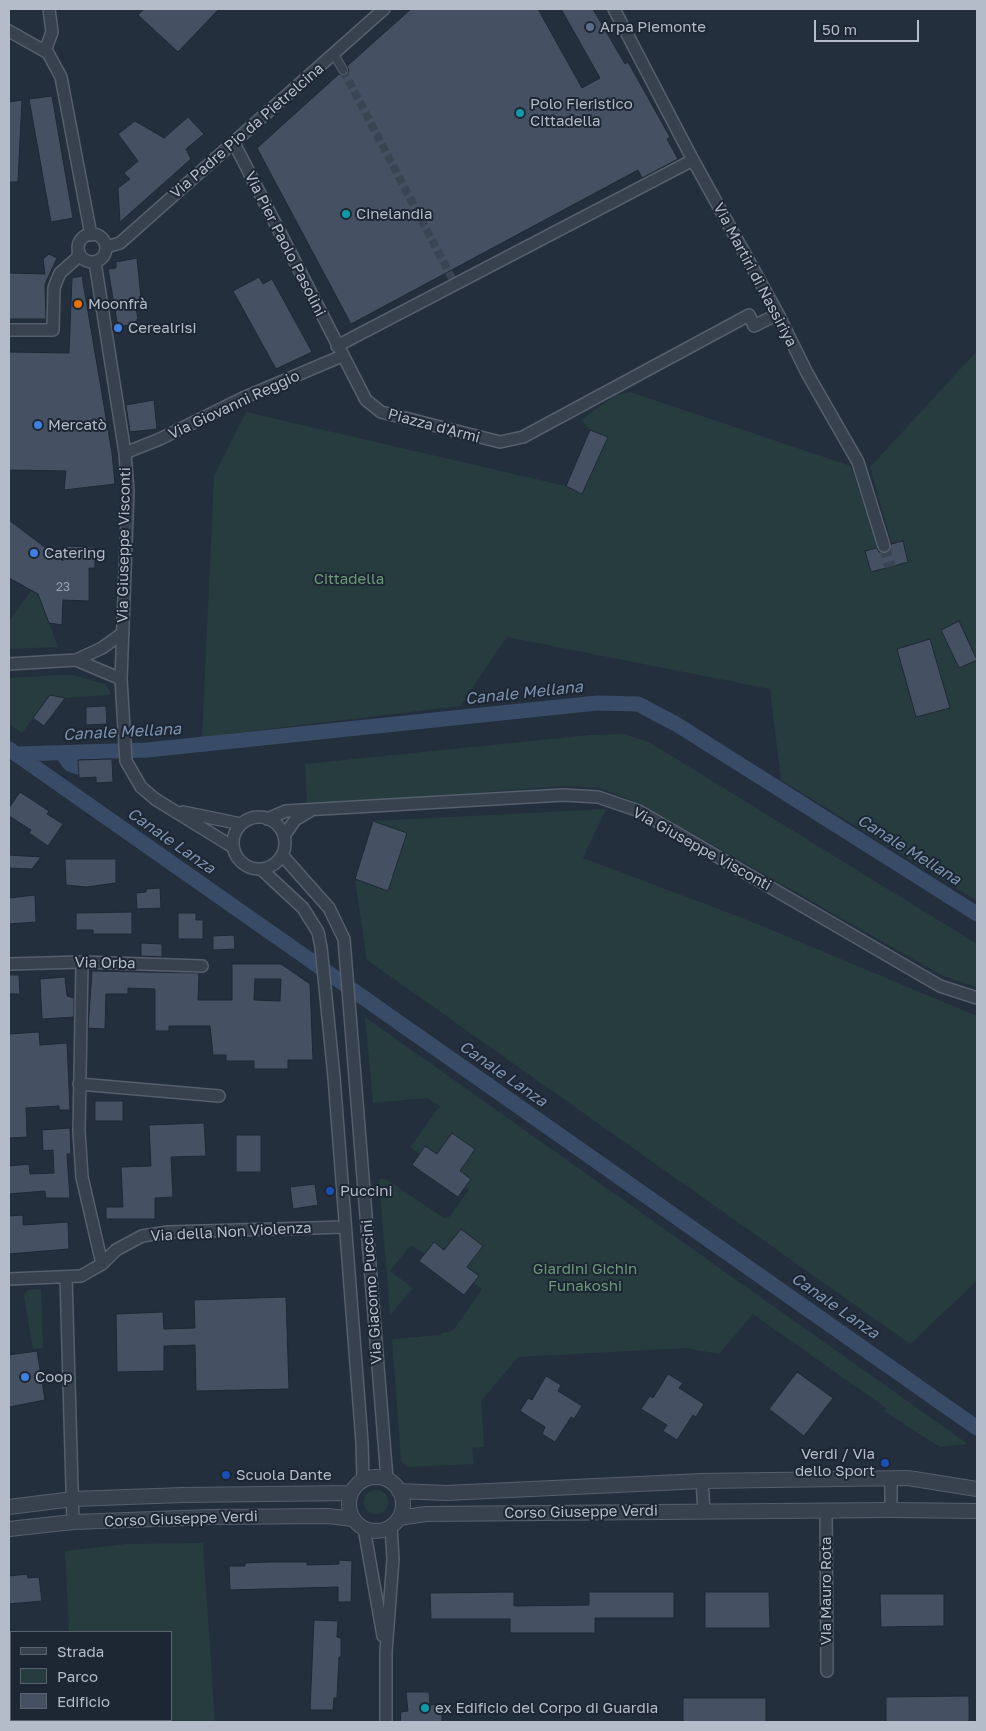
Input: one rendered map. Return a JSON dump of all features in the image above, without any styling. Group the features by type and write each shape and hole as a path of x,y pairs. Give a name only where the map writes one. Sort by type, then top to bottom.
{"street":[{"path":"45,51 52,32 49,9"},
{"name":"Via Padre Pio da Pietrelcina","path":"106,247 120,243 384,9"},
{"name":"Via Martiri di Nassiriya","path":"614,9 693,160 778,314 807,373 858,462 884,546"},
{"path":"9,32 45,51 54,62 61,77 91,235"},
{"path":"334,54 343,70"},
{"name":"Via Pier Paolo Pasolini","path":"234,143 340,350"},
{"path":"340,350 693,160"},
{"path":"9,330 53,330 54,288 60,273 77,258 82,239 91,235 102,239 106,247 102,258 95,262 83,259 79,252"},
{"name":"Via Giuseppe Visconti","path":"95,262 125,453 128,491 121,679 126,761 141,787 155,799 233,847"},
{"name":"Piazza d'Armi","path":"340,350 366,400 381,412 500,442 523,437 749,315 754,326 778,314"},
{"name":"Via Giovanni Reggio","path":"125,453 160,439 340,350"},
{"path":"9,664 76,660 102,648 123,633"},
{"path":"76,660 121,679"},
{"name":"Via Giuseppe Visconti","path":"267,819 286,811 563,795 598,797 639,811 940,986 977,998"},
{"name":"Via Giuseppe Visconti","path":"172,809 214,820 241,824"},
{"path":"284,836 280,829 267,819 256,817 241,824 236,831 233,847 240,861 253,869 269,867 282,855 284,836 295,820 311,810"},
{"name":"Via Giacomo Puccini","path":"282,855 329,908 344,940 387,1479"},
{"name":"Via Giacomo Puccini","path":"261,869 303,908 318,932 321,947 334,1077 362,1442 363,1480"},
{"path":"82,962 78,1131 82,1177 102,1264"},
{"name":"Via Orba","path":"9,964 82,962 202,966"},
{"path":"334,1077 356,1075"},
{"path":"79,1084 219,1096"},
{"name":"Via della Non Violenza","path":"9,1279 81,1276 102,1264 116,1250 142,1236 168,1232 345,1227"},
{"path":"66,1277 73,1522"},
{"path":"386,1722 386,1652 392,1559 395,1522 403,1504 399,1490 387,1479 379,1477 363,1480 351,1493 349,1502 353,1519 364,1528 373,1531 395,1522"},
{"path":"891,1479 891,1510"},
{"name":"Corso Giuseppe Verdi","path":"399,1490 446,1493 702,1481 891,1479 920,1479 977,1489"},
{"path":"702,1481 704,1511"},
{"name":"Corso Giuseppe Verdi","path":"9,1507 73,1499 208,1494 351,1493"},
{"name":"Corso Giuseppe Verdi","path":"395,1522 426,1514 826,1510 977,1512"},
{"name":"Via Mauro Rota","path":"826,1510 827,1671"},
{"name":"Corso Giuseppe Verdi","path":"9,1530 73,1522 328,1516 353,1519"},
{"path":"364,1528 386,1652"}],"green space":[{"name":"Cittadella","path":"977,351 977,901 781,780 770,689 507,637 460,706 202,737 214,476 246,412 566,486 590,430 581,420 614,396 630,392 851,466 879,548 892,544 870,467"},
{"path":"31,591 38,594 58,647 9,649 9,621"},
{"path":"73,675 105,684 110,691 110,695 65,698 50,695 22,733 9,724 9,678"},
{"path":"624,734 649,742 977,944 977,987 943,976 641,804 600,788 563,786 307,806 305,764 590,735"},
{"path":"606,809 583,858 750,921 977,1016 977,1281 910,1344 367,960 355,879 373,821"},
{"name":"Giardini Gichin Funakoshi","path":"365,1017 968,1444 940,1447 884,1411 886,1408 753,1314 719,1354 685,1348 518,1357 481,1401 484,1447 472,1448 474,1464 407,1467 401,1461 392,1339 441,1335 441,1333 454,1329 482,1289 473,1283 467,1267 483,1246 461,1229 444,1250 425,1254 411,1245 390,1271 413,1288 390,1315 379,1179 386,1179 444,1218 449,1217 469,1190 465,1187 460,1171 475,1149 452,1133 437,1154 420,1154 410,1147 440,1106 427,1098 373,1103"},
{"path":"41,1289 43,1348 33,1349 24,1295 28,1290"},
{"path":"376,1490 385,1493 388,1502 385,1511 376,1514 367,1511 364,1502 367,1493"},
{"path":"203,1543 215,1722 19,1722 172,1721 172,1631 69,1631 65,1551 126,1544"}],"building":[{"path":"144,9 219,9 178,52 138,15"},
{"name":"Polo Fieristico Cittadella","path":"411,9 538,9 582,88 600,78 561,9 593,9 625,64 628,62 670,137 667,139 678,159 642,178 638,170 351,324 257,148 339,74 346,75 349,71 347,66"},
{"path":"52,96 73,218 51,222 29,99"},
{"path":"22,100 18,182 9,182 9,102"},
{"path":"188,117 204,134 186,149 191,159 120,222 118,188 130,179 124,173 138,161 118,134 135,121 164,138"},
{"path":"49,254 57,258 45,284 46,319 9,319 9,273 45,274 43,259"},
{"path":"137,258 142,308 136,309 138,318 134,324 124,326 117,322 108,269 116,268 116,262"},
{"path":"82,276 112,453 115,484 64,490 66,471 9,470 9,352 69,353 72,278"},
{"path":"259,277 263,284 272,279 312,352 276,369 233,291"},
{"path":"154,400 157,429 130,432 126,405"},
{"path":"590,430 608,437 582,494 566,486"},
{"path":"9,520 63,561 63,546 95,547 95,568 89,568 89,601 63,600 62,625 49,623 38,594 9,578"},
{"path":"903,541 908,562 871,572 865,551 877,548 879,552 886,553 890,551 891,544"},
{"path":"959,621 977,660 959,668 941,630"},
{"path":"930,639 950,708 916,717 897,649"},
{"path":"50,695 65,698 44,726 33,718"},
{"path":"106,706 107,724 86,725 86,707"},
{"path":"112,759 113,782 96,783 96,777 79,778 78,760"},
{"path":"20,792 49,811 47,814 63,824 48,846 29,833 31,830 9,816 9,808"},
{"path":"373,821 407,833 388,891 355,879"},
{"path":"9,855 41,857 32,869 9,868"},
{"path":"65,859 116,859 116,883 86,887 66,885"},
{"path":"160,888 161,908 137,909 136,893 146,892 146,889"},
{"path":"35,895 36,922 9,924 9,898"},
{"path":"132,912 132,934 93,934 93,930 76,930 76,913"},
{"path":"178,913 196,913 196,920 203,920 203,939 178,939"},
{"path":"234,935 235,949 213,950 213,936"},
{"path":"141,943 162,944 162,957 141,956"},
{"path":"232,964 281,964 310,984 313,1060 288,1060 288,1069 254,1069 254,1061 226,1061 226,1055 213,1055 210,1026 169,1026 169,1031 155,1031 155,989 128,988 128,994 106,994 105,1029 88,1028 92,971 199,973 198,1000 232,1000","holes":["255,979 281,979 280,1001 254,1000"]},
{"path":"9,975 19,975 20,994 9,994"},
{"path":"65,977 67,996 74,998 74,1017 42,1019 40,979"},
{"path":"39,1032 40,1045 67,1043 70,1110 59,1110 59,1106 26,1108 27,1137 9,1138 9,1034"},
{"path":"95,1101 123,1101 123,1121 95,1121"},
{"path":"204,1123 206,1156 171,1157 173,1197 155,1198 155,1219 106,1219 106,1207 123,1207 121,1167 151,1166 149,1125"},
{"path":"70,1128 71,1154 67,1154 70,1198 46,1198 45,1191 9,1194 9,1166 29,1164 30,1174 54,1173 53,1150 43,1151 42,1130"},
{"path":"452,1133 475,1149 460,1171 471,1179 458,1197 412,1165 425,1146 437,1154"},
{"path":"236,1135 261,1135 261,1172 236,1172"},
{"path":"315,1184 318,1205 293,1209 290,1187"},
{"path":"23,1215 23,1225 68,1222 69,1249 9,1254 9,1216"},
{"path":"461,1229 483,1246 467,1267 479,1276 464,1295 419,1261 434,1242 444,1250"},
{"path":"286,1297 289,1389 196,1391 195,1345 164,1346 164,1371 117,1372 116,1314 163,1312 164,1329 195,1328 194,1300"},
{"name":"Coop","path":"37,1351 45,1400 9,1407 9,1355"},
{"path":"797,1372 833,1398 804,1436 769,1409"},
{"path":"668,1374 683,1383 679,1388 704,1404 696,1417 693,1415 677,1440 663,1431 667,1425 641,1409 650,1396 653,1398"},
{"path":"546,1376 561,1385 558,1391 582,1406 574,1419 571,1417 555,1442 542,1434 545,1427 520,1411 528,1398 532,1400"},
{"path":"339,1560 352,1561 351,1602 338,1602 338,1587 230,1590 229,1566 245,1566 245,1563 269,1562 307,1562 307,1565 339,1564"},
{"path":"27,1574 28,1578 39,1577 42,1601 9,1604 9,1576"},
{"path":"514,1592 514,1606 589,1605 589,1592 674,1592 674,1618 595,1618 595,1633 510,1633 510,1619 431,1619 430,1593"},
{"path":"705,1592 769,1592 770,1628 705,1628"},
{"path":"880,1594 944,1594 944,1626 881,1627"},
{"path":"314,1620 338,1621 337,1637 341,1638 341,1657 339,1657 337,1698 334,1698 333,1710 310,1710"},
{"name":"ex Edificio del Corpo di Guardia","path":"406,1692 429,1692 430,1705 442,1704 442,1722 400,1722 401,1712 408,1711"},
{"path":"969,1696 969,1722 886,1722 886,1697"},
{"path":"683,1698 766,1698 766,1722 683,1722"}],"waterway":[{"name":"Canale Mellana","path":"17,754 147,750 597,703 638,704 676,724 977,914"},
{"name":"Canale Lanza","path":"9,749 977,1428"},
{"path":"62,753 70,764 78,767"}],"tunnel":[{"path":"343,70 455,284"},
{"path":"884,546 890,567"}],"place":[{"name":"Arpa Piemonte","path":"590,27"},
{"name":"Polo Fieristico Cittadella","path":"520,113"},
{"name":"Cinelandia","path":"346,214"},
{"name":"Moonfrà","path":"78,304"},
{"name":"Cerealrisi","path":"118,328"},
{"name":"Mercatò","path":"38,425"},
{"name":"Catering","path":"34,553"},
{"name":"Puccini","path":"330,1191"},
{"name":"Coop","path":"25,1377"},
{"name":"Verdi / Via dello Sport","path":"885,1463"},
{"name":"Scuola Dante","path":"226,1475"},
{"name":"ex Edificio del Corpo di Guardia","path":"425,1708"}]}
